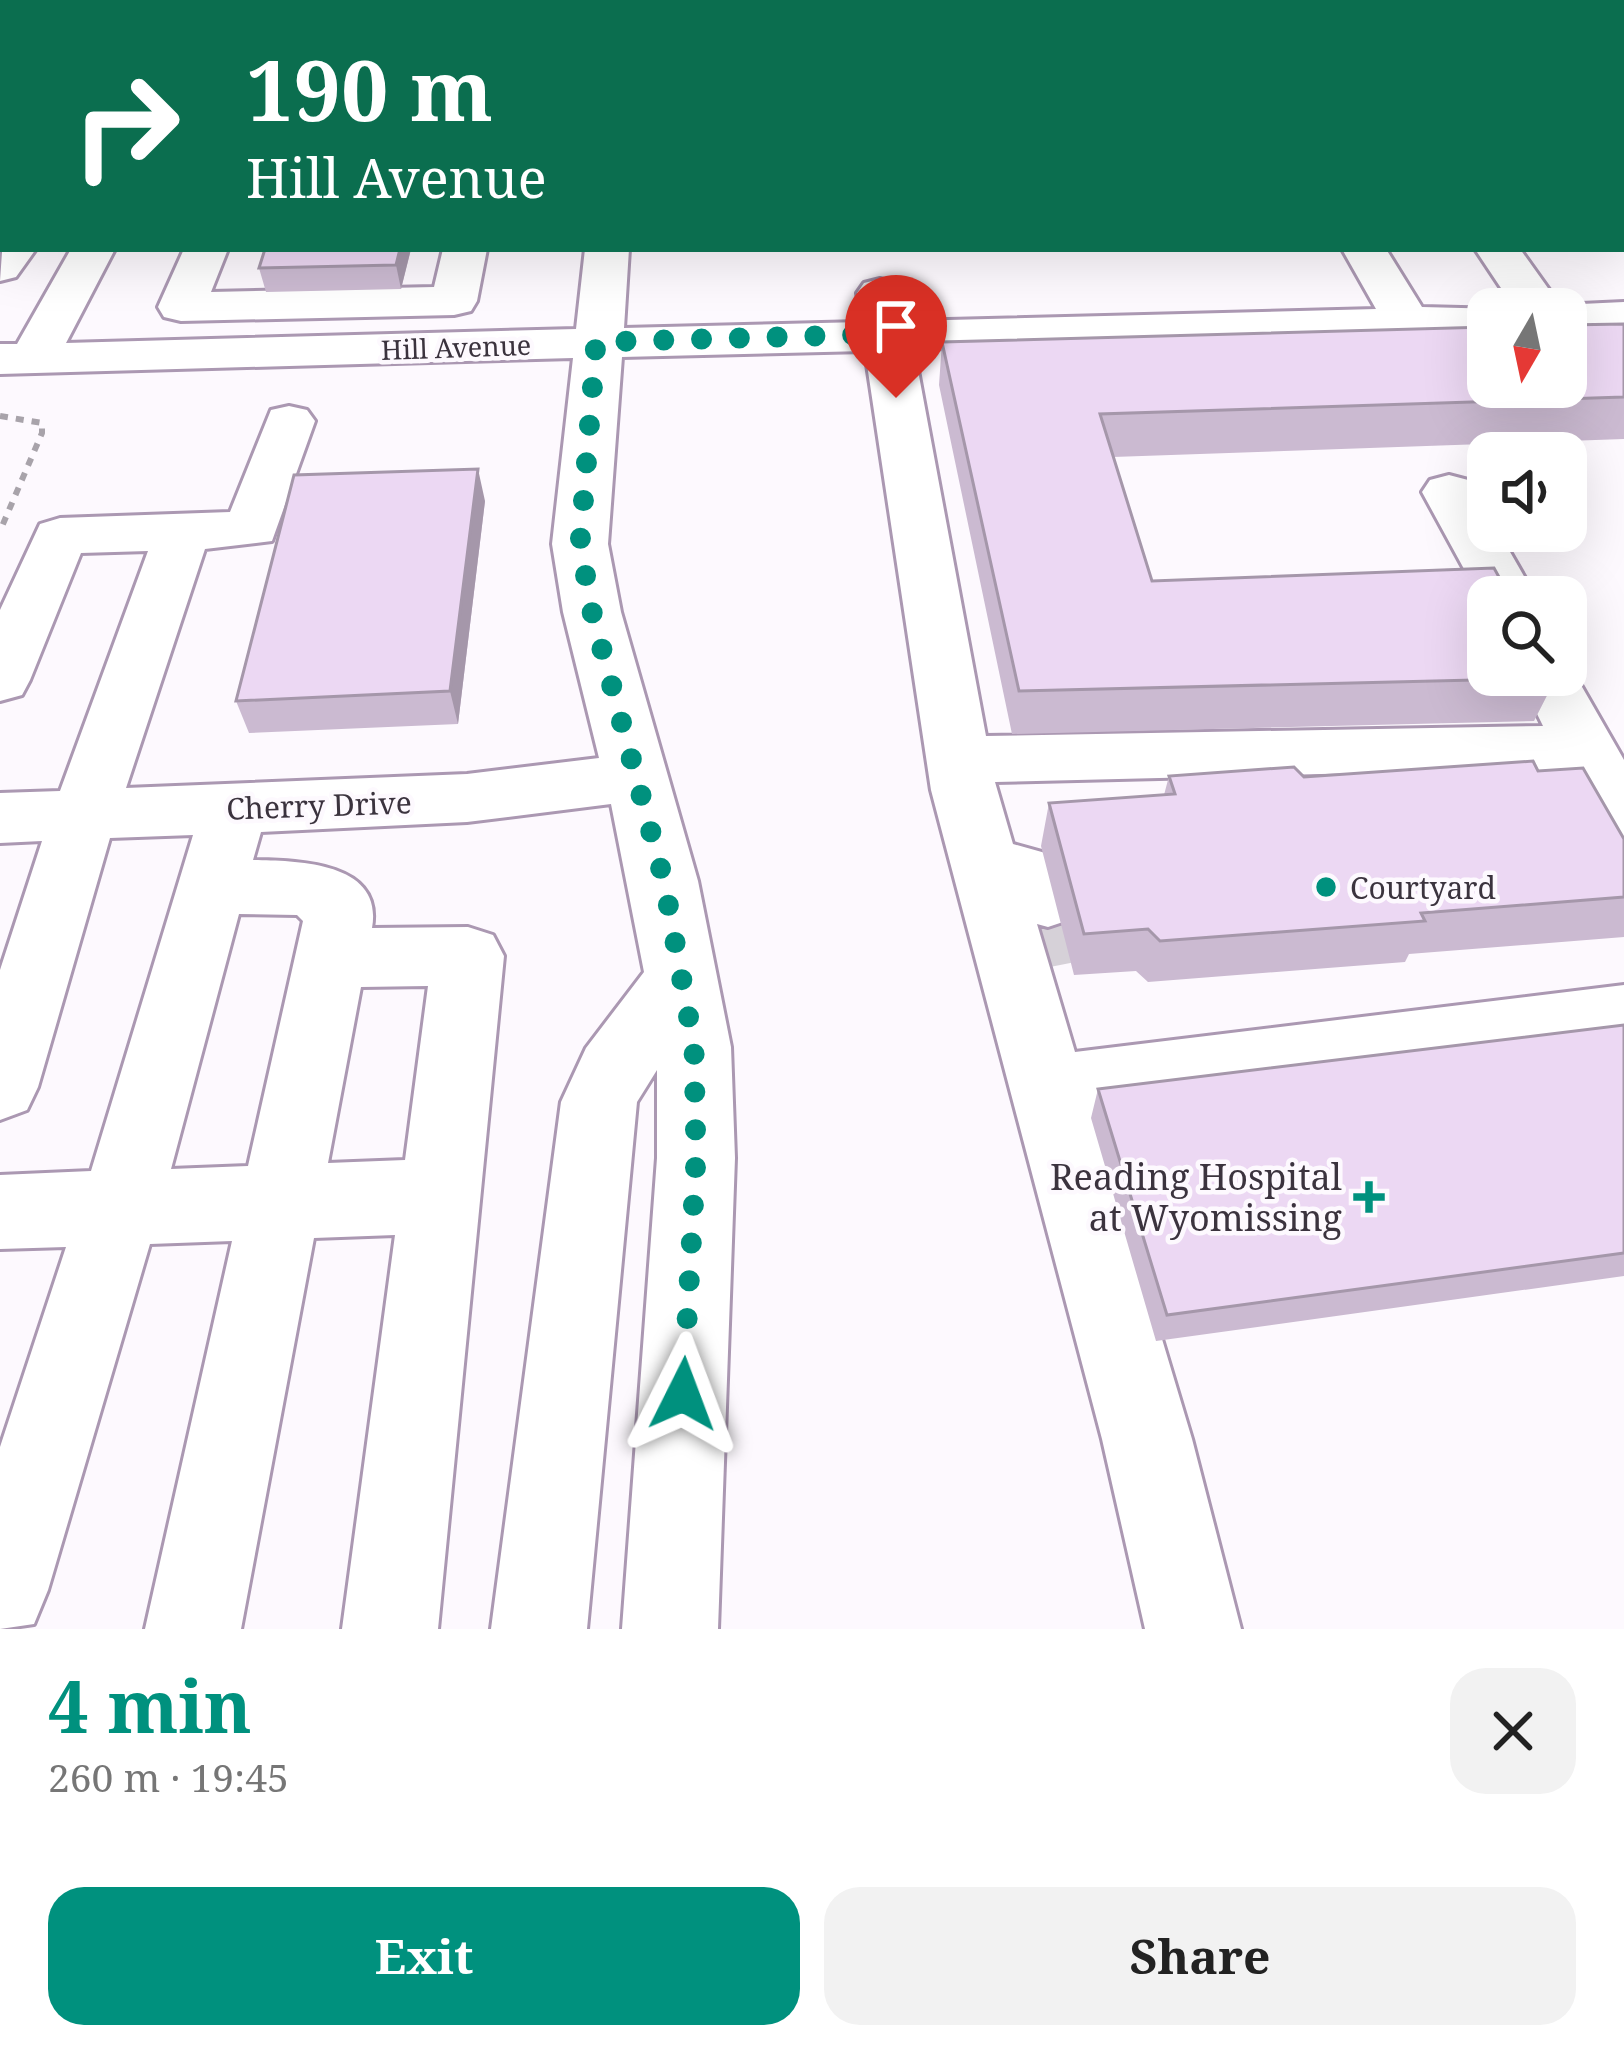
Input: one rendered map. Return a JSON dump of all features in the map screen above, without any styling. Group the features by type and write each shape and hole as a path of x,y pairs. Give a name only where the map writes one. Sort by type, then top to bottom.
{"street":[{"path":"17,359 91,252"},
{"path":"205,252 181,307 454,301 464,252"},
{"path":"607,252 580,544 592,612 664,881 694,1047 696,1158 670,1629"},
{"path":"1366,252 1407,322"},
{"path":"1499,252 1524,288"},
{"path":"789,295 882,314 1025,289"},
{"path":"882,314 970,808 1044,955"},
{"name":"Hill Avenue","path":"17,359 596,342 882,314 1467,321"},
{"path":"1587,317 1624,316"},
{"path":"0,680 60,536 252,530 289,422"},
{"path":"1449,492 1495,576"},
{"path":"0,1087 84,814 183,532"},
{"path":"970,808 1552,781 1596,758"},
{"name":"Cherry Drive","path":"0,818 467,799 636,777"},
{"path":"0,1589 121,1204 234,808"},
{"path":"970,808 1032,875 1044,955 1048,1089 1147,1439 1193,1629"},
{"path":"193,1629 340,913 314,888 212,887"},
{"path":"331,958 468,956 390,1629"},
{"path":"539,1629 598,1102 613,1071 679,981"},
{"path":"1048,1089 1624,1016"},
{"path":"0,1212 440,1196"}],"path":[{"path":"0,416 33,419 42,423 42,433 0,531"}],"building":[{"path":"264,252 399,252 396,265 259,268"},
{"path":"1624,324 1624,397 1587,398 1587,325"},
{"path":"1467,328 1467,402 1100,414 1152,581 1494,568 1498,576 1467,576 1467,680 1019,691 942,342"},
{"path":"478,469 450,691 236,701 294,475"},
{"name":"Courtyard","path":"1533,761 1538,771 1583,768 1624,839 1624,897 1421,913 1425,921 1160,941 1148,929 1084,934 1049,803 1175,794 1169,776 1294,767 1304,777"},
{"name":"Reading Hospital at Wyomissing","path":"1624,1025 1624,1253 1167,1315 1098,1089"}],"tunnel":[{"path":"1048,900 1061,966"}],"place":[{"name":"Courtyard","path":"1326,887"},
{"name":"Reading Hospital at Wyomissing","path":"1369,1197"}],"route":[{"path":"683,1394 696,1158 694,1047 664,881 592,612 580,544 596,342 885,334 896,398"}]}
